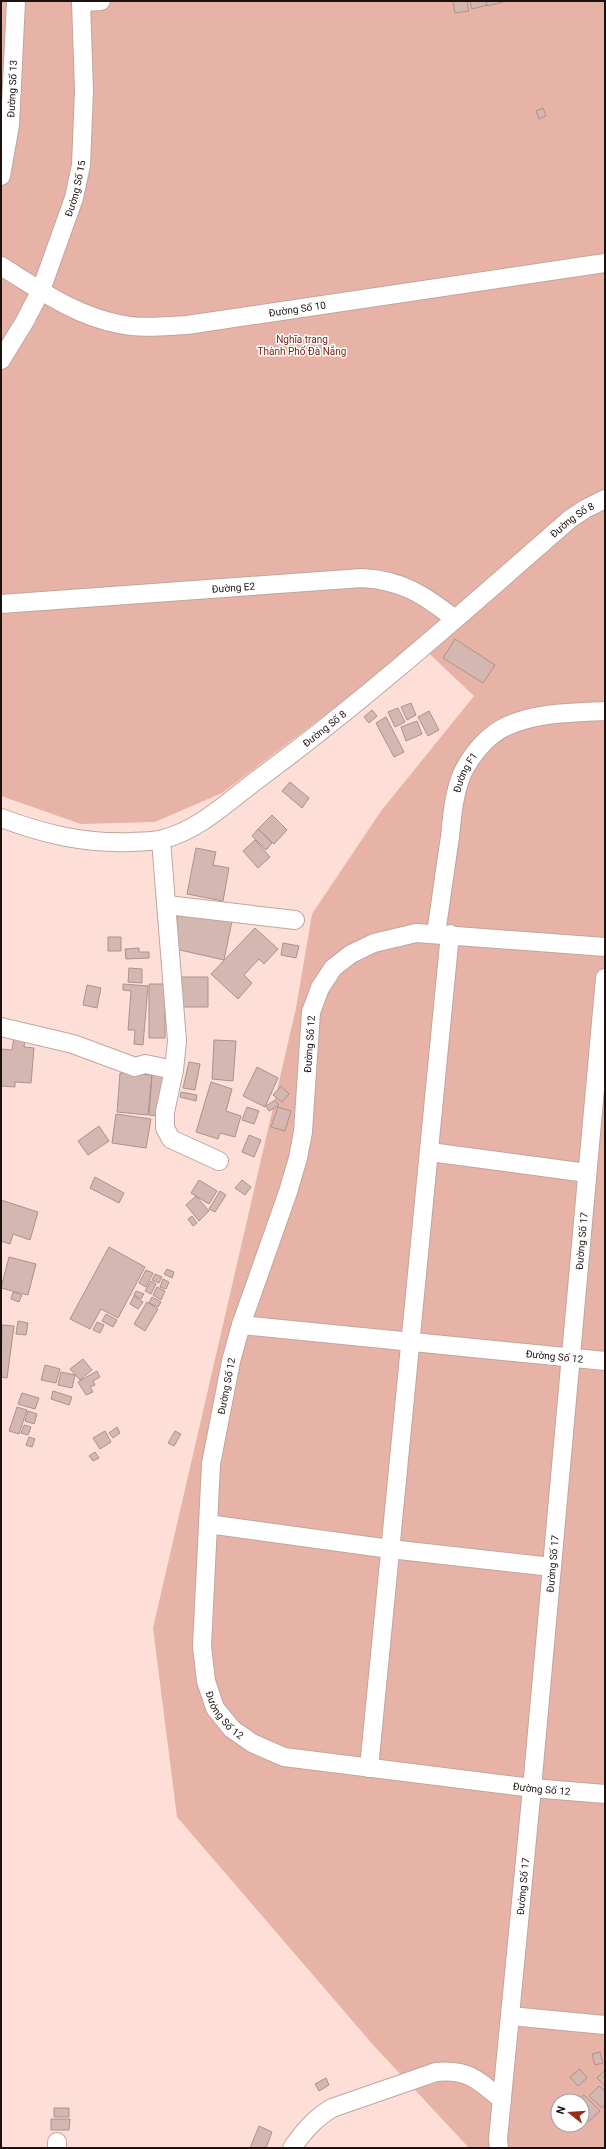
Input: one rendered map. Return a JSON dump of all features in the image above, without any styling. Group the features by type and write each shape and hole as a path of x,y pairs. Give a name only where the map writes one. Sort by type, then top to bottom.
{"street":[{"name":"Đường Số 13","path":"1,176 10,126 16,1"},
{"path":"81,1 101,1"},
{"name":"Đường Số 15","path":"1,360 25,321 40,290 74,198 81,165 84,90 81,1"},
{"name":"Đường Số 10","path":"1,266 40,290 87,315 119,324 153,327 187,325 605,263"},
{"name":"Đường Số 8","path":"1,818 57,836 85,842 161,840 198,824 303,746 455,619 570,519 585,509 605,499"},
{"name":"Đường E2","path":"1,604 374,578 399,583 416,591 455,619"},
{"name":"Đường F1","path":"369,1768 409,1342 430,1152 443,934 455,800 462,775 473,754 489,738 505,727 525,719 548,714 605,711"},
{"path":"161,840 177,1041 174,1070 165,1112 166,1128 171,1139 219,1161"},
{"path":"167,905 296,920"},
{"name":"Đường Số 12","path":"605,947 416,932 374,943 351,954 333,968 320,988 311,1012 303,1132 298,1158 288,1192 241,1325 231,1361 211,1464 202,1646 206,1681 215,1708 232,1729 252,1743 284,1758 532,1788 605,1794"},
{"name":"Đường Số 17","path":"499,2148 502,2100 532,1788 605,978"},
{"path":"1,1026 73,1044 135,1067 145,1064 174,1070"},
{"path":"430,1152 587,1174"},
{"name":"Đường Số 12","path":"241,1325 605,1361"},
{"path":"208,1524 390,1549 552,1567"},
{"path":"510,2016 605,2025"},
{"path":"292,2148 306,2127 318,2116 332,2108 436,2072 450,2070 471,2076 502,2100"}],"green space":[{"name":"Nghĩa trang Thành Phố Đà Nẵng","path":"1,1 605,1 605,2148 469,2148 375,2047 177,1817 153,1628 296,1008 312,914 381,811 474,696 419,644 222,793 155,822 81,824 1,796"}],"building":[{"path":"453,1 467,1 469,11 455,13"},
{"path":"470,1 486,1 487,5 472,9"},
{"path":"486,1 507,1 487,6"},
{"path":"543,108 546,116 539,119 536,111"},
{"path":"455,639 495,665 483,683 443,658"},
{"path":"411,703 416,715 407,720 401,707"},
{"path":"398,708 405,722 395,727 388,712"},
{"path":"372,710 377,716 369,723 364,717"},
{"path":"429,711 439,730 428,736 418,717"},
{"path":"386,717 404,752 394,757 376,723"},
{"path":"417,721 422,734 406,741 401,727"},
{"path":"290,782 309,798 302,808 282,791"},
{"path":"272,815 287,830 274,844 258,829"},
{"path":"258,829 272,843 266,850 252,836"},
{"path":"255,840 270,857 258,868 243,851"},
{"path":"196,848 216,852 213,865 229,868 223,901 187,894"},
{"path":"179,910 232,921 224,960 171,948"},
{"path":"255,928 278,949 264,964 259,959 244,975 252,983 238,999 211,974"},
{"path":"108,937 121,937 121,951 108,951"},
{"path":"283,943 299,946 296,958 281,955"},
{"path":"139,948 139,952 149,952 149,958 126,959 125,949"},
{"path":"129,968 142,969 142,983 128,982"},
{"path":"181,977 208,977 208,1007 182,1007"},
{"path":"123,984 148,986 143,1045 134,1044 135,1030 128,1030 131,991 123,990"},
{"path":"149,984 165,984 165,1038 149,1038"},
{"path":"87,985 101,988 97,1008 83,1005"},
{"path":"14,1036 25,1037 24,1047 34,1048 31,1083 15,1082 15,1087 1,1086 1,1049 12,1050"},
{"path":"214,1040 236,1041 233,1081 212,1079"},
{"path":"189,1062 200,1064 195,1090 183,1088"},
{"path":"257,1067 278,1078 265,1107 243,1096"},
{"path":"120,1073 152,1075 148,1115 117,1112"},
{"path":"152,1075 163,1076 160,1116 149,1115"},
{"path":"211,1082 232,1089 226,1111 241,1116 235,1137 220,1133 218,1139 196,1132"},
{"path":"281,1086 289,1094 282,1102 273,1095"},
{"path":"181,1092 197,1095 196,1101 180,1097"},
{"path":"275,1100 279,1105 269,1111 266,1106"},
{"path":"247,1107 259,1111 254,1124 242,1120"},
{"path":"278,1107 291,1111 285,1131 271,1127"},
{"path":"116,1114 151,1119 146,1148 112,1143"},
{"path":"99,1126 109,1141 88,1155 78,1141"},
{"path":"249,1135 261,1140 254,1157 242,1152"},
{"path":"95,1177 124,1193 119,1203 90,1188"},
{"path":"199,1180 217,1191 209,1204 191,1193"},
{"path":"242,1180 251,1187 245,1195 235,1188"},
{"path":"220,1191 226,1195 215,1212 209,1209"},
{"path":"196,1196 209,1211 199,1221 186,1205"},
{"path":"1,1200 38,1212 30,1240 13,1234 10,1244 1,1241"},
{"path":"192,1216 197,1223 193,1226 188,1219"},
{"path":"109,1247 145,1267 118,1318 101,1309 90,1329 70,1319"},
{"path":"9,1257 36,1264 28,1295 1,1288"},
{"path":"167,1269 174,1272 172,1278 164,1274"},
{"path":"146,1270 153,1273 146,1287 139,1283"},
{"path":"155,1274 162,1277 159,1283 152,1280"},
{"path":"163,1279 169,1282 166,1289 160,1287"},
{"path":"151,1281 156,1284 151,1294 145,1291"},
{"path":"157,1287 165,1291 161,1300 153,1295"},
{"path":"136,1291 144,1294 141,1299 134,1295"},
{"path":"13,1292 22,1295 19,1302 11,1299"},
{"path":"134,1296 143,1302 138,1309 130,1304"},
{"path":"152,1297 161,1302 158,1307 149,1303"},
{"path":"147,1302 158,1309 145,1331 134,1324"},
{"path":"106,1314 117,1320 113,1327 102,1321"},
{"path":"18,1321 28,1323 26,1335 16,1334"},
{"path":"97,1322 104,1325 100,1333 93,1330"},
{"path":"2,1325 14,1326 7,1378 1,1377"},
{"path":"83,1359 92,1370 80,1380 70,1369"},
{"path":"45,1365 60,1369 56,1383 41,1380"},
{"path":"97,1371 100,1377 93,1381 95,1385 90,1387 93,1392 86,1395 78,1382"},
{"path":"61,1372 75,1375 72,1388 58,1385"},
{"path":"53,1391 72,1397 69,1405 51,1399"},
{"path":"22,1393 39,1398 35,1409 18,1404"},
{"path":"17,1407 27,1410 19,1434 9,1431"},
{"path":"28,1411 37,1414 34,1424 25,1421"},
{"path":"24,1425 31,1427 28,1435 21,1433"},
{"path":"117,1427 120,1433 113,1438 109,1433"},
{"path":"105,1431 111,1442 100,1449 93,1438"},
{"path":"175,1431 181,1434 174,1446 168,1443"},
{"path":"29,1437 35,1439 32,1447 26,1445"},
{"path":"95,1452 99,1458 93,1461 89,1456"},
{"path":"600,2052 603,2063 595,2065 592,2054"},
{"path":"580,2069 587,2078 578,2086 570,2077"},
{"path":"605,2070 605,2086 597,2078"},
{"path":"326,2078 329,2085 319,2091 315,2084"},
{"path":"599,2086 605,2091 605,2104 602,2108 590,2097 590,2095"},
{"path":"590,2101 600,2111 590,2120"},
{"path":"54,2108 69,2108 69,2117 54,2117"},
{"path":"51,2119 70,2119 69,2130 51,2130"},
{"path":"259,2126 272,2132 266,2148 250,2148"}]}
